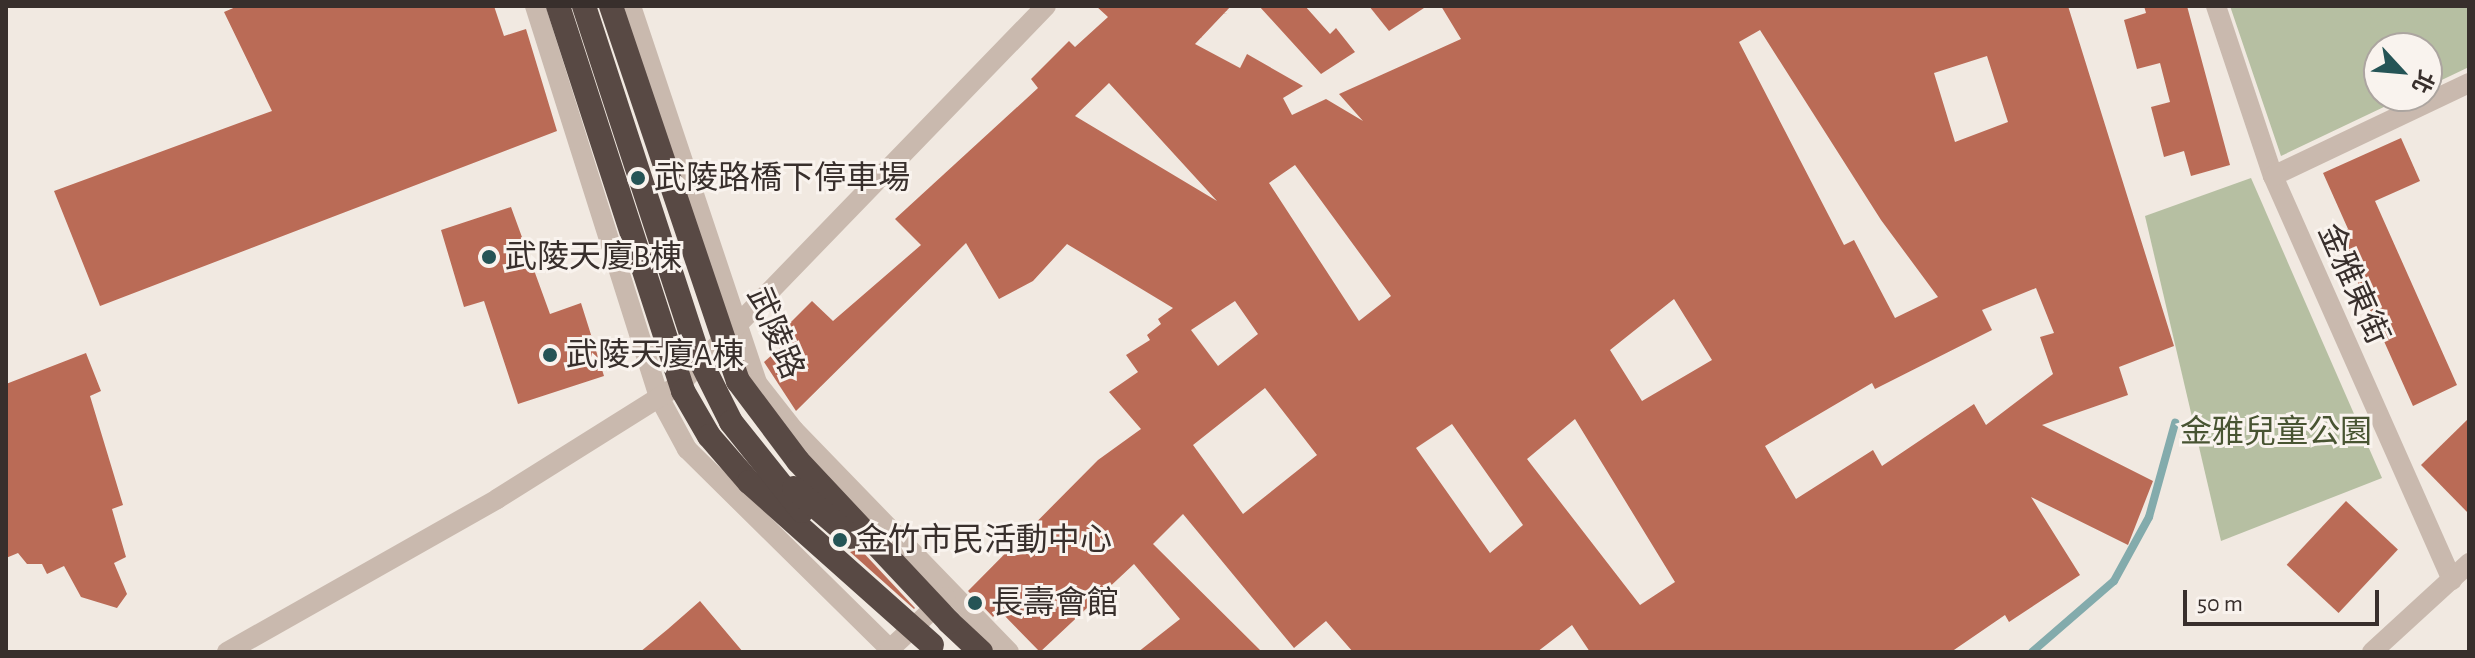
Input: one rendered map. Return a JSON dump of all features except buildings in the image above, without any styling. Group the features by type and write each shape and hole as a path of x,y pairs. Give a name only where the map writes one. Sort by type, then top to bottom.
{"highway":[{"path":"558,6 689,402 709,436 749,482 936,648"},
{"path":"584,6 700,360 731,422 767,472 834,547 936,648"},
{"path":"611,6 738,381 777,438 949,622"},
{"path":"731,422 800,494 981,652"}],"street":[{"path":"535,6 660,399 687,449 892,651 949,595"},
{"name":"武陵路","path":"631,6 757,383 785,419 949,595 1009,652"},
{"path":"227,652 660,399 736,327 1046,6"},
{"name":"金雅東街","path":"2216,6 2273,176 2452,580"},
{"path":"2273,176 2469,83"},
{"path":"2372,652 2469,563"}],"green space":[{"path":"2230,6 2469,6 2469,67 2443,79 2443,32 2363,32 2363,112 2373,112 2281,156"},
{"name":"金雅兒童公園","path":"2251,178 2382,478 2221,541 2145,216"}],"waterway":[{"path":"2032,652 2114,581 2149,517 2175,423"}],"place":[{"name":"武陵路橋下停車場","path":"638,178"},
{"name":"武陵天廈B棟","path":"489,257"},
{"name":"武陵天廈A棟","path":"550,355"},
{"name":"金竹市民活動中心","path":"840,540"},
{"name":"長壽會館","path":"975,603"}]}
